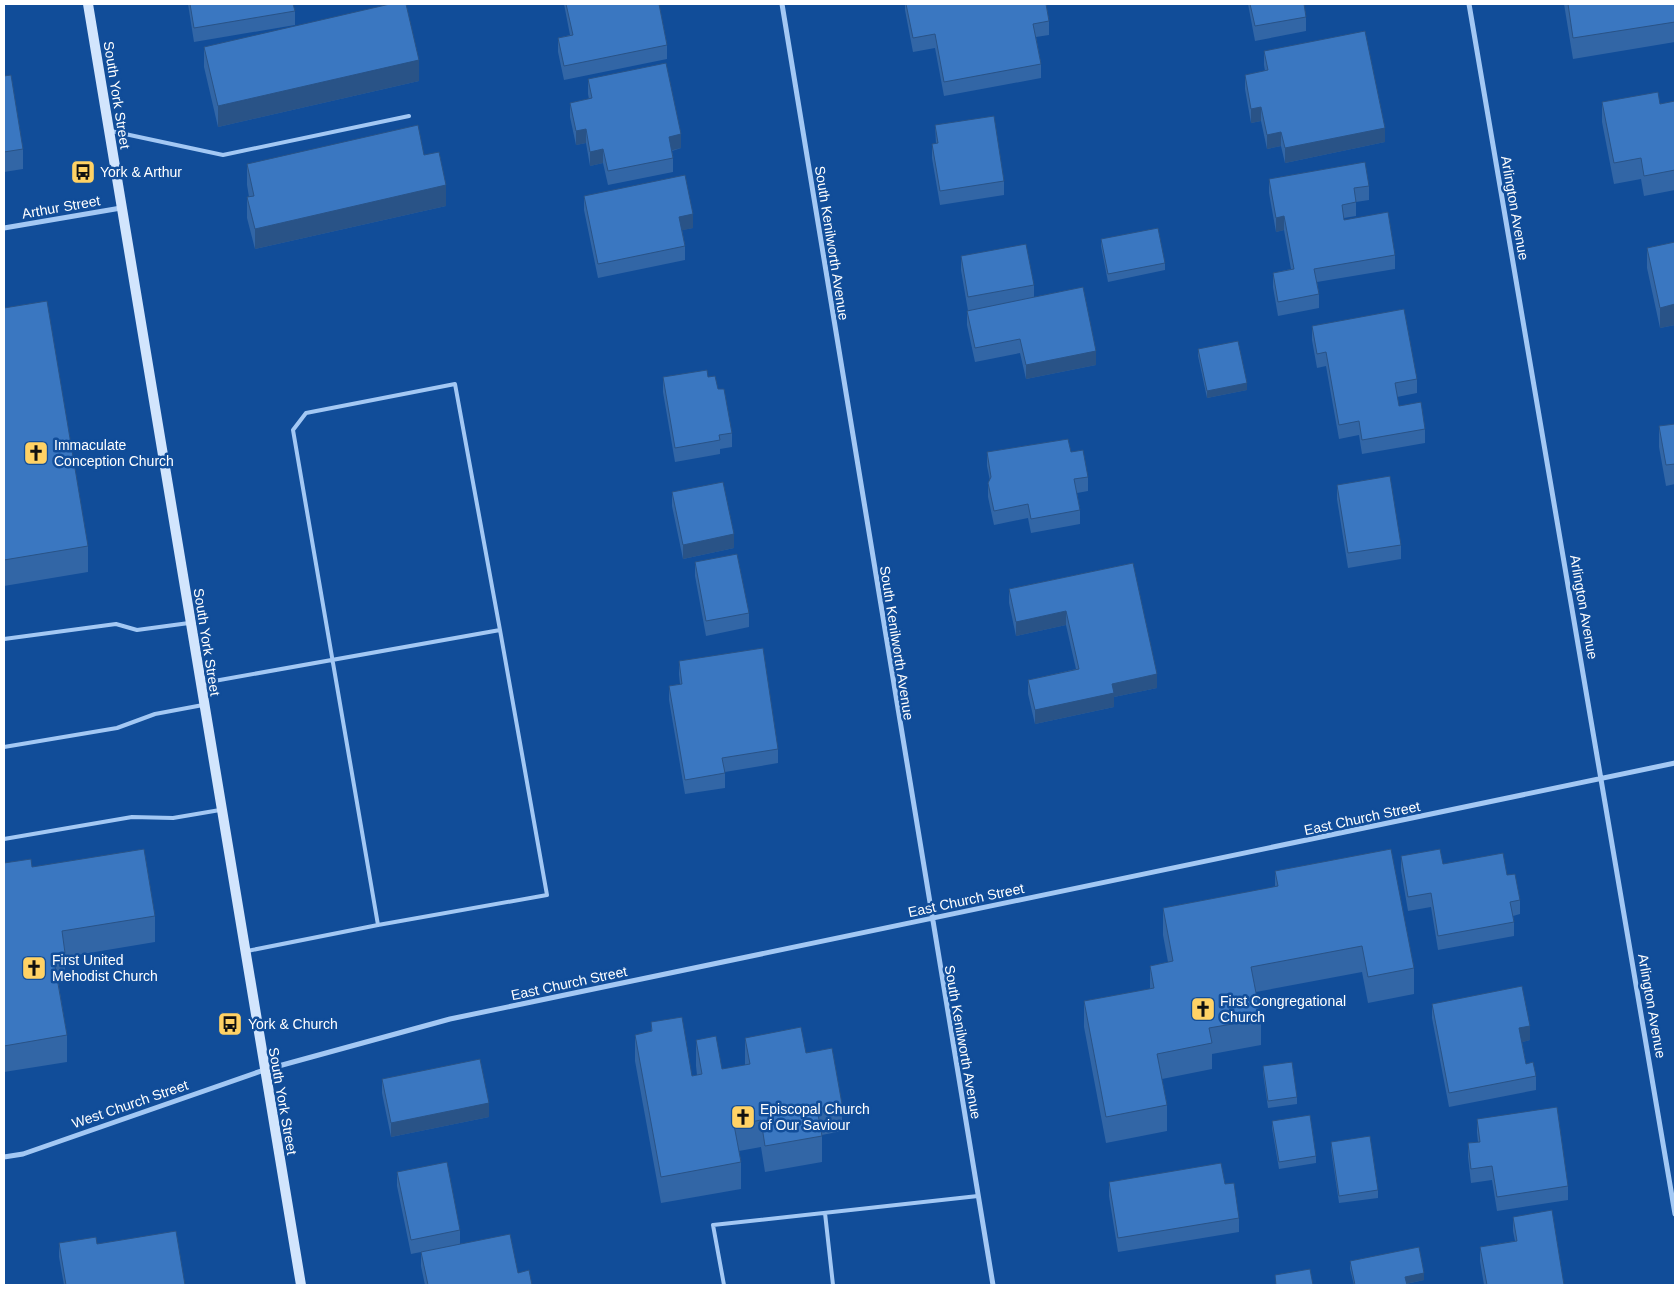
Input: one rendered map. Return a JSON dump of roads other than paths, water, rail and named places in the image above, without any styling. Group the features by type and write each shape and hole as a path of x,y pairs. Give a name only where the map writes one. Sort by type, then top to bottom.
{"main road":[{"name":"South York Street","path":"88,4 220,810 301,1285"}],"street":[{"name":"South Kenilworth Avenue","path":"782,4 931,918 993,1285"},
{"name":"Arlington Avenue","path":"1469,4 1675,1214"},
{"name":"Arthur Street","path":"4,228 121,208"},
{"name":"East Church Street","path":"264,1070 450,1019 1675,763"},
{"name":"West Church Street","path":"4,1157 23,1154 264,1070"}],"lane":[{"path":"108,130 223,154 409,116"},
{"path":"245,951 547,895 455,384 306,413 293,430 378,925"},
{"path":"4,639 116,624 136,630 190,623"},
{"path":"200,683 500,630"},
{"path":"4,747 117,728 155,714 203,705"},
{"path":"4,839 132,817 173,818 220,810"},
{"path":"724,1285 714,1224 978,1196"},
{"path":"825,1213 833,1285"}],"place":[{"name":"York & Arthur","path":"83,172"},
{"name":"Immaculate Conception Church","path":"36,453"},
{"name":"First United Mehodist Church","path":"34,968"},
{"name":"First Congregational Church","path":"1203,1009"},
{"name":"York & Church","path":"230,1024"},
{"name":"Episcopal Church of Our Saviour","path":"743,1117"}]}
